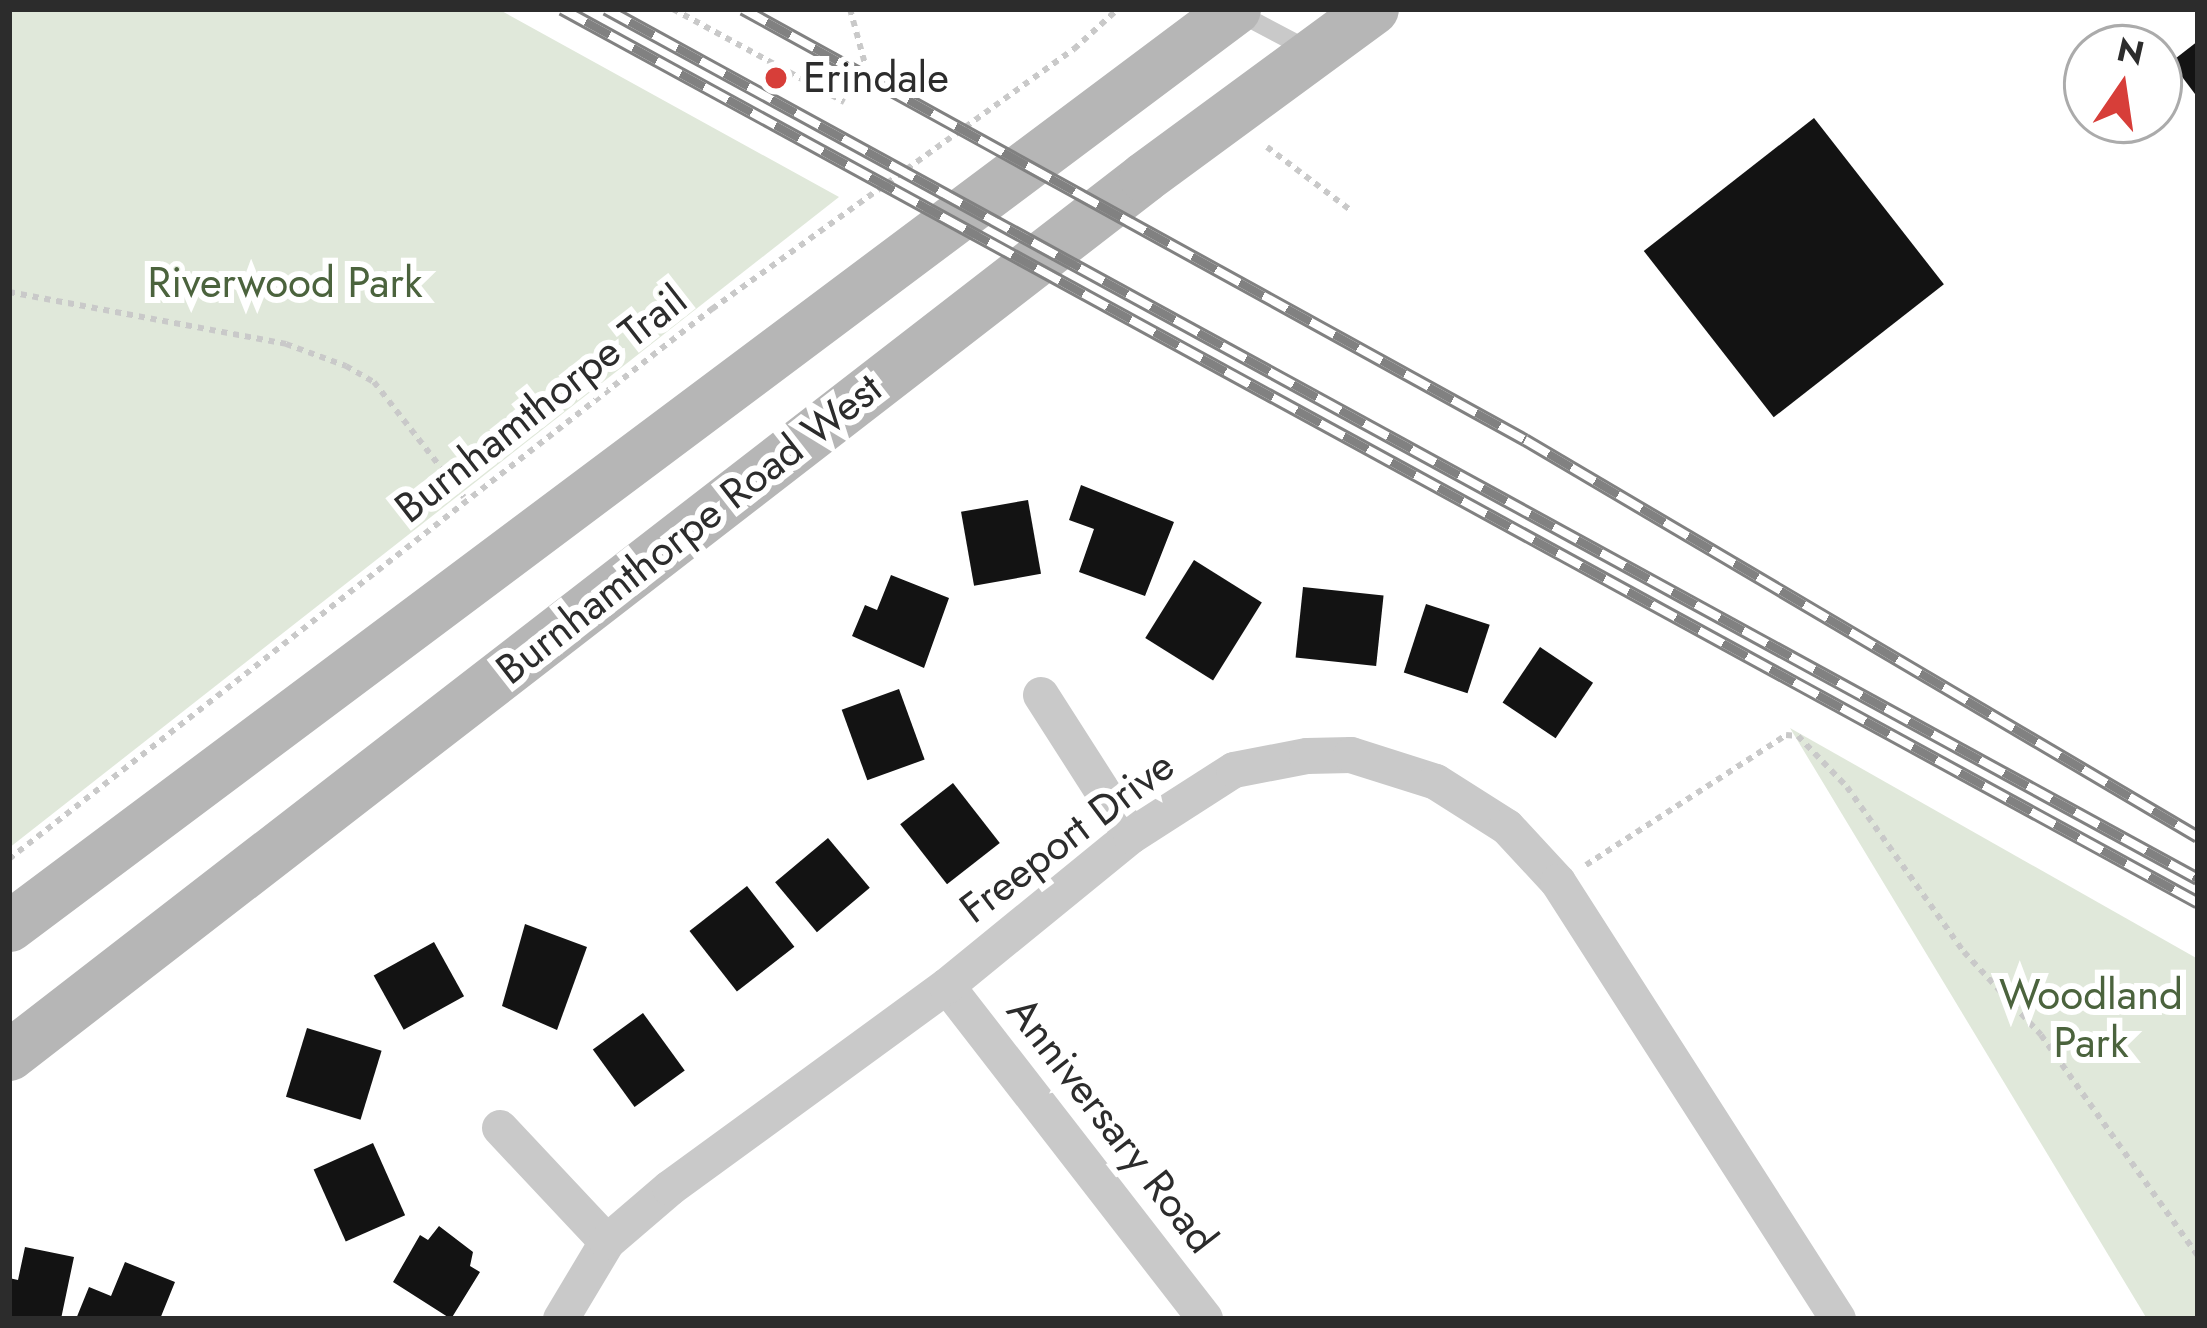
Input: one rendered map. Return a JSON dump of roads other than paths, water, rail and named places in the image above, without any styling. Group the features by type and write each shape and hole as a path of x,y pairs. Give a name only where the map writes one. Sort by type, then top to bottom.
{"main road":[{"name":"Burnhamthorpe Road West","path":"9,926 1233,9"},
{"name":"Burnhamthorpe Road West","path":"9,1055 1373,9"}],"street":[{"path":"1041,695 1130,836"},
{"name":"Freeport Drive","path":"561,1319 608,1243 670,1188 947,986 1130,836 1234,770 1307,755 1351,755 1436,782 1507,827 1558,882 1838,1319"},
{"name":"Anniversary Road","path":"947,986 1204,1319"},
{"path":"500,1129 608,1243"}],"lane":[{"path":"1233,9 1313,52"}],"railway":[{"path":"562,9 2198,903"},
{"path":"606,9 2198,879"},
{"path":"743,9 1525,440 2198,837"}],"place":[{"name":"Erindale","path":"776,78"}],"park label":[{"name":"Riverwood Park","path":"285,283"},
{"name":"Woodland Park","path":"2091,1019"}]}
